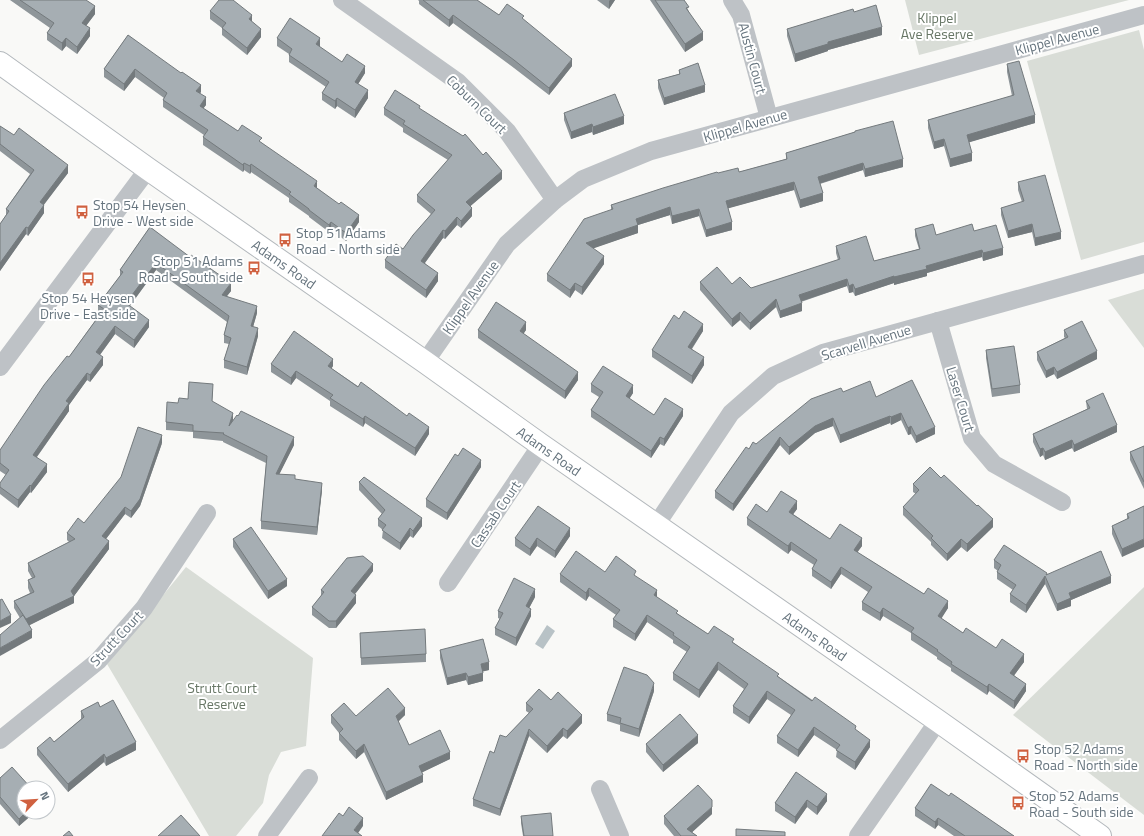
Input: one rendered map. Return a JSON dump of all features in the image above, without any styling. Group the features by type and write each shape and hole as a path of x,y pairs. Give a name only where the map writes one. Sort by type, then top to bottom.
{"street":[{"name":"Coburn Court","path":"342,0 458,82 507,131 555,200"},
{"name":"Austin Court","path":"732,0 741,15 769,118"},
{"name":"Klippel Avenue","path":"425,362 506,244 555,200 583,179 651,151 1144,15"},
{"name":"Adams Road","path":"0,63 148,169 938,721 1100,836"},
{"path":"0,367 148,169"},
{"name":"Scarvell Avenue","path":"656,525 731,413 774,376 823,354 1144,264"},
{"name":"Laser Court","path":"938,321 972,438 994,464 1062,502"},
{"name":"Cassab Court","path":"448,583 541,445"},
{"name":"Strutt Court","path":"0,740 98,661 144,608 207,513"},
{"path":"858,836 938,721"},
{"path":"267,836 309,778"},
{"path":"600,789 620,836"}],"green space":[{"name":"Klippel Ave Reserve","path":"905,0 1129,0 919,55"},
{"path":"1139,30 1144,50 1144,242 1081,260 1027,61"},
{"path":"1144,289 1144,348 1108,300"},
{"name":"Strutt Court Reserve","path":"186,567 313,658 306,746 281,752 269,775 263,803 236,836 209,836 107,664"},
{"path":"1144,587 1144,815 1013,715"}],"shaded area":[{"path":"547,625 555,631 543,649 535,644"}],"building":[{"path":"20,0 86,0 95,6 82,23 90,28 77,47 66,38 62,43 47,33 54,23"},
{"path":"219,0 233,0 252,15 249,19 261,29 247,48 222,28 226,23 210,11"},
{"path":"423,0 477,0 499,15 507,4 524,16 522,18 572,59 549,88 453,15 449,20"},
{"path":"655,0 684,0 689,7 686,8 703,32 685,44"},
{"path":"876,5 882,27 828,42 828,44 795,54 787,29 853,9 854,12"},
{"path":"290,18 320,38 316,44 342,62 347,54 365,66 355,82 368,90 355,110 337,98 335,101 322,93 329,82 289,55 292,49 277,38"},
{"path":"128,35 181,73 182,72 201,85 196,91 206,97 200,106 238,131 242,125 262,138 259,141 317,181 314,186 339,204 341,202 359,215 346,233 331,222 329,225 289,194 291,192 251,164 250,166 244,163 243,165 203,137 208,130 163,100 167,93 135,69 124,84 104,69"},
{"path":"1019,61 1035,115 967,135 972,153 950,159 944,139 934,142 928,120 1014,95 1007,64"},
{"path":"698,63 705,85 664,98 658,80 680,74 679,70"},
{"path":"395,90 420,106 419,108 463,136 465,134 483,155 486,152 502,171 466,202 472,208 461,221 457,217 445,231 443,230 421,261 438,273 426,290 385,260 396,244 403,249 435,210 417,195 452,155 403,124 405,121 384,108"},
{"path":"615,94 624,116 593,127 592,124 571,132 564,113"},
{"path":"893,121 903,159 865,169 863,163 818,177 823,193 800,200 794,182 726,201 732,222 706,230 699,209 672,216 670,207 636,219 638,225 586,243 604,256 582,287 575,283 570,290 547,274 584,219 613,209 611,205 717,172 738,168 739,172 787,159 786,153 855,131"},
{"path":"0,126 14,135 19,128 68,165 40,202 44,205 0,263 0,224 9,211 6,209 34,170 0,144"},
{"path":"1045,175 1061,232 1035,238 1032,224 1008,231 1001,208 1024,201 1018,182"},
{"path":"933,224 936,235 972,224 974,231 996,225 1003,248 983,253 982,250 926,266 927,269 894,276 855,289 853,284 849,286 847,279 799,295 802,303 780,311 776,299 750,323 740,312 732,319 700,282 717,267 732,284 740,277 751,288 840,259 836,246 866,236 874,261 920,249 915,229"},
{"path":"150,227 190,257 191,255 231,283 222,295 257,306 251,326 258,328 247,367 224,360 231,338 224,335 229,316 156,263 126,303 149,320 134,340 115,326 96,352 103,357 90,375 87,373 66,401 69,403 33,455 47,464 31,486 30,485 18,500 0,487 0,483 9,470 0,463 0,450 44,385 67,356 69,357 104,309 98,305 123,272 120,270"},
{"path":"496,302 526,322 520,331 578,372 565,391 478,330"},
{"path":"684,311 703,324 688,347 704,357 692,376 652,350 674,315 679,319"},
{"path":"1082,321 1097,351 1057,372 1054,367 1046,371 1037,352 1068,337 1064,330"},
{"path":"294,331 333,359 328,366 358,387 361,382 407,416 409,413 429,427 415,448 365,416 363,419 330,398 333,395 296,371 291,378 271,364"},
{"path":"1014,346 1020,385 992,389 986,350"},
{"path":"603,366 633,385 626,396 654,415 665,398 683,409 664,439 660,437 651,451 591,410 603,392 591,384"},
{"path":"912,380 935,427 916,436 911,426 908,428 901,413 840,435 833,418 815,426 789,447 780,437 733,504 715,491 746,447 749,449 753,442 756,444 811,399 841,388 843,392 870,381 876,397"},
{"path":"189,382 213,384 212,401 233,413 229,426 241,411 294,437 276,474 295,475 295,479 322,483 317,527 261,521 267,456 223,434 224,433 193,431 193,425 166,422 167,402 178,403 179,398 188,399"},
{"path":"1103,393 1117,425 1074,445 1072,440 1045,452 1043,448 1040,449 1033,434 1090,408 1086,401"},
{"path":"138,427 162,435 140,499 131,511 125,507 102,536 109,541 71,591 74,596 26,619 14,601 34,592 28,580 35,577 28,563 75,539 67,533 78,518 84,523 121,477"},
{"path":"1144,446 1144,482 1130,452"},
{"path":"463,448 481,460 447,513 426,499 455,454 458,456"},
{"path":"930,467 941,478 944,475 993,519 967,544 961,539 947,554 931,538 933,536 903,507 919,490 913,484"},
{"path":"364,477 422,518 413,531 410,528 400,543 382,530 386,525 378,519 385,510 359,482"},
{"path":"781,491 797,501 789,512 830,539 840,524 862,538 854,550 924,594 928,588 948,601 938,616 963,633 966,628 996,648 1002,639 1024,654 1010,673 1026,684 1014,701 989,684 987,687 951,664 952,662 937,651 938,650 911,632 914,628 883,608 880,613 862,602 872,587 841,567 831,582 812,569 817,560 791,542 788,546 747,518 756,504 767,512"},
{"path":"538,506 570,528 555,551 537,538 530,549 515,538"},
{"path":"1144,506 1144,539 1122,549 1112,526 1129,518 1127,514"},
{"path":"251,527 287,579 268,591 233,539"},
{"path":"1004,545 1047,573 1046,575 1101,551 1111,576 1069,593 1071,598 1057,604 1045,576 1026,605 1010,594 1016,585 997,572 1001,565 994,560"},
{"path":"576,551 605,572 616,556 636,571 634,575 657,590 654,595 678,611 676,613 708,634 714,626 734,639 732,642 779,674 777,676 812,701 815,697 856,726 855,729 870,740 855,762 836,750 840,745 814,727 798,750 777,736 795,710 767,691 749,717 733,706 748,684 718,662 699,690 673,673 690,647 673,635 674,633 647,615 635,634 613,619 620,610 589,588 586,593 560,574"},
{"path":"363,556 373,564 351,591 356,595 336,621 329,621 312,607 324,592 321,590 347,558"},
{"path":"514,578 535,589 526,606 531,609 516,638 495,628 503,613 498,611"},
{"path":"2,599 11,615 0,621 0,600"},
{"path":"23,615 32,630 0,648 0,635"},
{"path":"425,629 426,654 361,658 360,633"},
{"path":"483,639 489,662 481,664 483,673 468,677 466,673 447,678 440,650"},
{"path":"624,667 647,675 654,683 639,729 620,723 621,718 607,714"},
{"path":"388,688 405,708 396,716 409,745 440,730 450,752 419,766 423,775 386,792 364,744 356,751 339,733 343,729 331,715 344,703 356,716"},
{"path":"539,689 551,700 558,692 582,715 567,731 563,728 547,746 529,729 500,809 473,799 490,751 494,753 500,735 506,737 533,709 526,703"},
{"path":"113,700 136,742 106,758 104,754 68,784 37,748 50,737 54,742 84,717 81,711 98,702 100,707"},
{"path":"680,714 698,735 663,765 646,744"},
{"path":"12,767 24,780 16,780 16,816 0,797 0,778"},
{"path":"796,772 827,794 817,807 807,800 795,817 775,803"},
{"path":"931,784 949,796 951,793 1014,836 965,836 938,818 935,822 915,808"},
{"path":"698,785 712,800 712,807 687,829 697,836 681,836 664,816"},
{"path":"349,807 363,818 354,830 362,836 322,836 339,813 343,816"},
{"path":"551,813 553,836 524,836 521,816"},
{"path":"181,815 200,836 158,836"},
{"path":"736,829 785,832 785,836 736,836"},
{"path":"69,831 73,836 63,836"}],"place":[{"name":"Stop 54 Heysen Drive - West side","path":"82,212"},
{"name":"Stop 51 Adams Road - North side","path":"285,240"},
{"name":"Stop 51 Adams Road - South side","path":"254,268"},
{"name":"Stop 54 Heysen Drive - East side","path":"88,279"},
{"name":"Stop 52 Adams Road - North side","path":"1023,756"},
{"name":"Stop 52 Adams Road - South side","path":"1018,803"}]}
